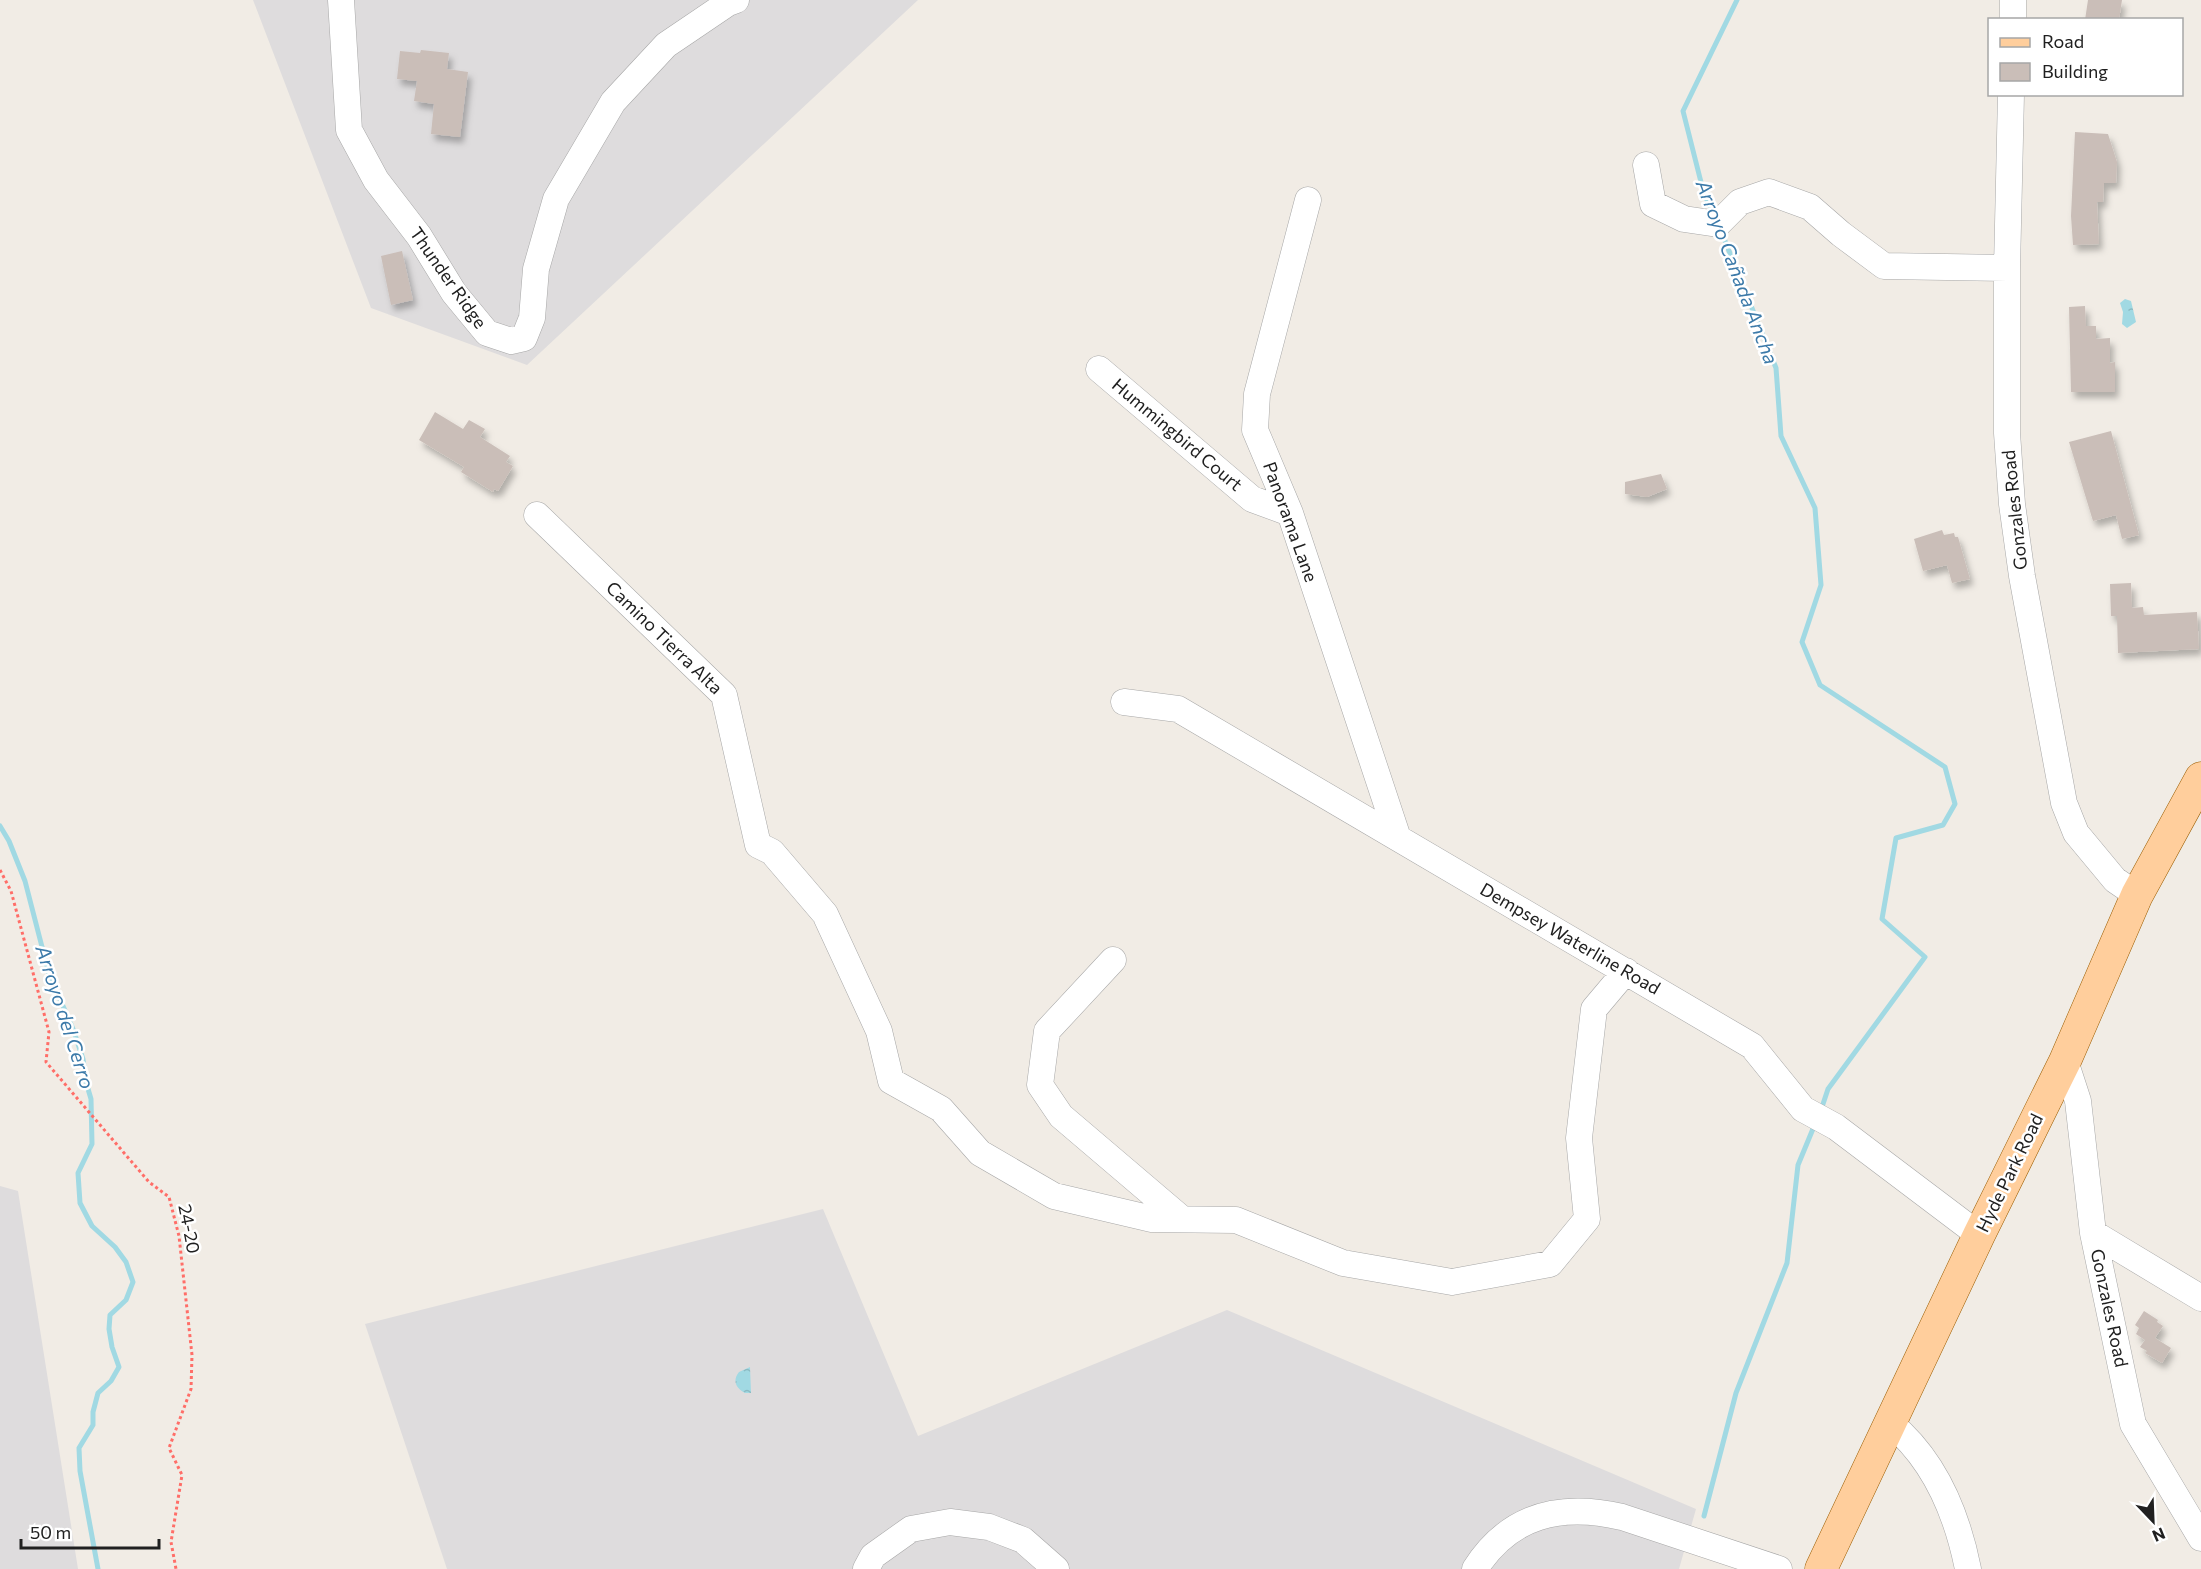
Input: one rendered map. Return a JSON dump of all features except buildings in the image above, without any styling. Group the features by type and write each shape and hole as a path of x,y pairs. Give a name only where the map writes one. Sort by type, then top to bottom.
{"main road":[{"name":"Hyde Park Road","path":"1821,1569 1979,1235 2065,1061 2137,895 2201,778"}],"street":[{"name":"Thunder Ridge","path":"341,0 349,130 376,180 419,236 454,293 487,333 511,341 524,338 532,318 536,269 556,199 613,102 666,45 728,3 736,0"},
{"path":"2013,0 2013,18"},
{"name":"Gonzales Road","path":"2011,96 2007,268 2007,433 2012,504 2022,576 2064,803 2076,833 2115,880 2137,895"},
{"path":"1646,165 1653,204 1684,219 1718,224 1740,202 1769,192 1810,207 1884,266 2007,268"},
{"name":"Panorama Lane","path":"1308,200 1260,384 1256,430 1290,513 1398,838"},
{"name":"Hummingbird Court","path":"1099,369 1252,499 1290,513"},
{"name":"Camino Tierra Alta","path":"537,515 724,695 758,845 772,852 825,914 879,1032 891,1081 941,1109 980,1153 1054,1196 1152,1219 1236,1220 1343,1263 1452,1282 1550,1264 1587,1219 1579,1138 1594,1009 1626,971"},
{"name":"Dempsey Waterline Road","path":"1124,702 1178,709 1752,1046 1803,1109 1836,1127 1979,1235"},
{"path":"1113,960 1047,1031 1040,1084 1061,1116 1182,1219"},
{"name":"Gonzales Road","path":"2065,1061 2078,1101 2093,1233 2133,1424 2201,1538"},
{"path":"2093,1233 2201,1298"},
{"path":"1890,1423 1915,1448 1940,1487 1955,1518 1968,1569"},
{"path":"1474,1569 1493,1546 1521,1525 1541,1515 1574,1511 1622,1517 1779,1569"},
{"path":"866,1569 873,1556 911,1529 950,1521 989,1527 1023,1540 1056,1569"}],"path":[{"name":"24-20","path":"0,870 11,891 49,1032 46,1062 149,1182 169,1197 179,1236 192,1355 191,1389 169,1448 182,1475 171,1542 177,1569"}],"shaded area":[{"path":"253,0 918,0 527,365 371,308"},
{"path":"0,1186 18,1191 78,1569 0,1569"},
{"path":"823,1209 918,1436 1227,1310 1696,1509 1679,1569 447,1569 365,1324"}],"water":[{"path":"2125,299 2131,301 2136,322 2127,328 2122,324 2123,312 2120,303"},
{"path":"750,1367 751,1393 745,1393 737,1387 735,1381 739,1372"}],"waterway":[{"name":"Arroyo Cañada Ancha","path":"1714,215 1704,194 1683,111 1737,0"},
{"name":"Arroyo Cañada Ancha","path":"1721,231 1776,368 1781,436 1815,508 1821,585 1802,642 1820,685 1945,767 1955,804 1943,825 1896,838 1882,919 1925,957 1828,1089 1821,1110"},
{"name":"Arroyo del Cerro","path":"0,826 9,841 25,881 49,974 73,1029 83,1059 91,1099 92,1144 78,1173 80,1203 92,1226 115,1247 126,1262 133,1282 126,1300 110,1315 109,1329 112,1347 119,1367 111,1381 98,1393 93,1412 93,1425 79,1448 80,1471 98,1569"},
{"name":"Arroyo Cañada Ancha","path":"1704,1516 1736,1393 1787,1263 1798,1165 1815,1124"}]}
